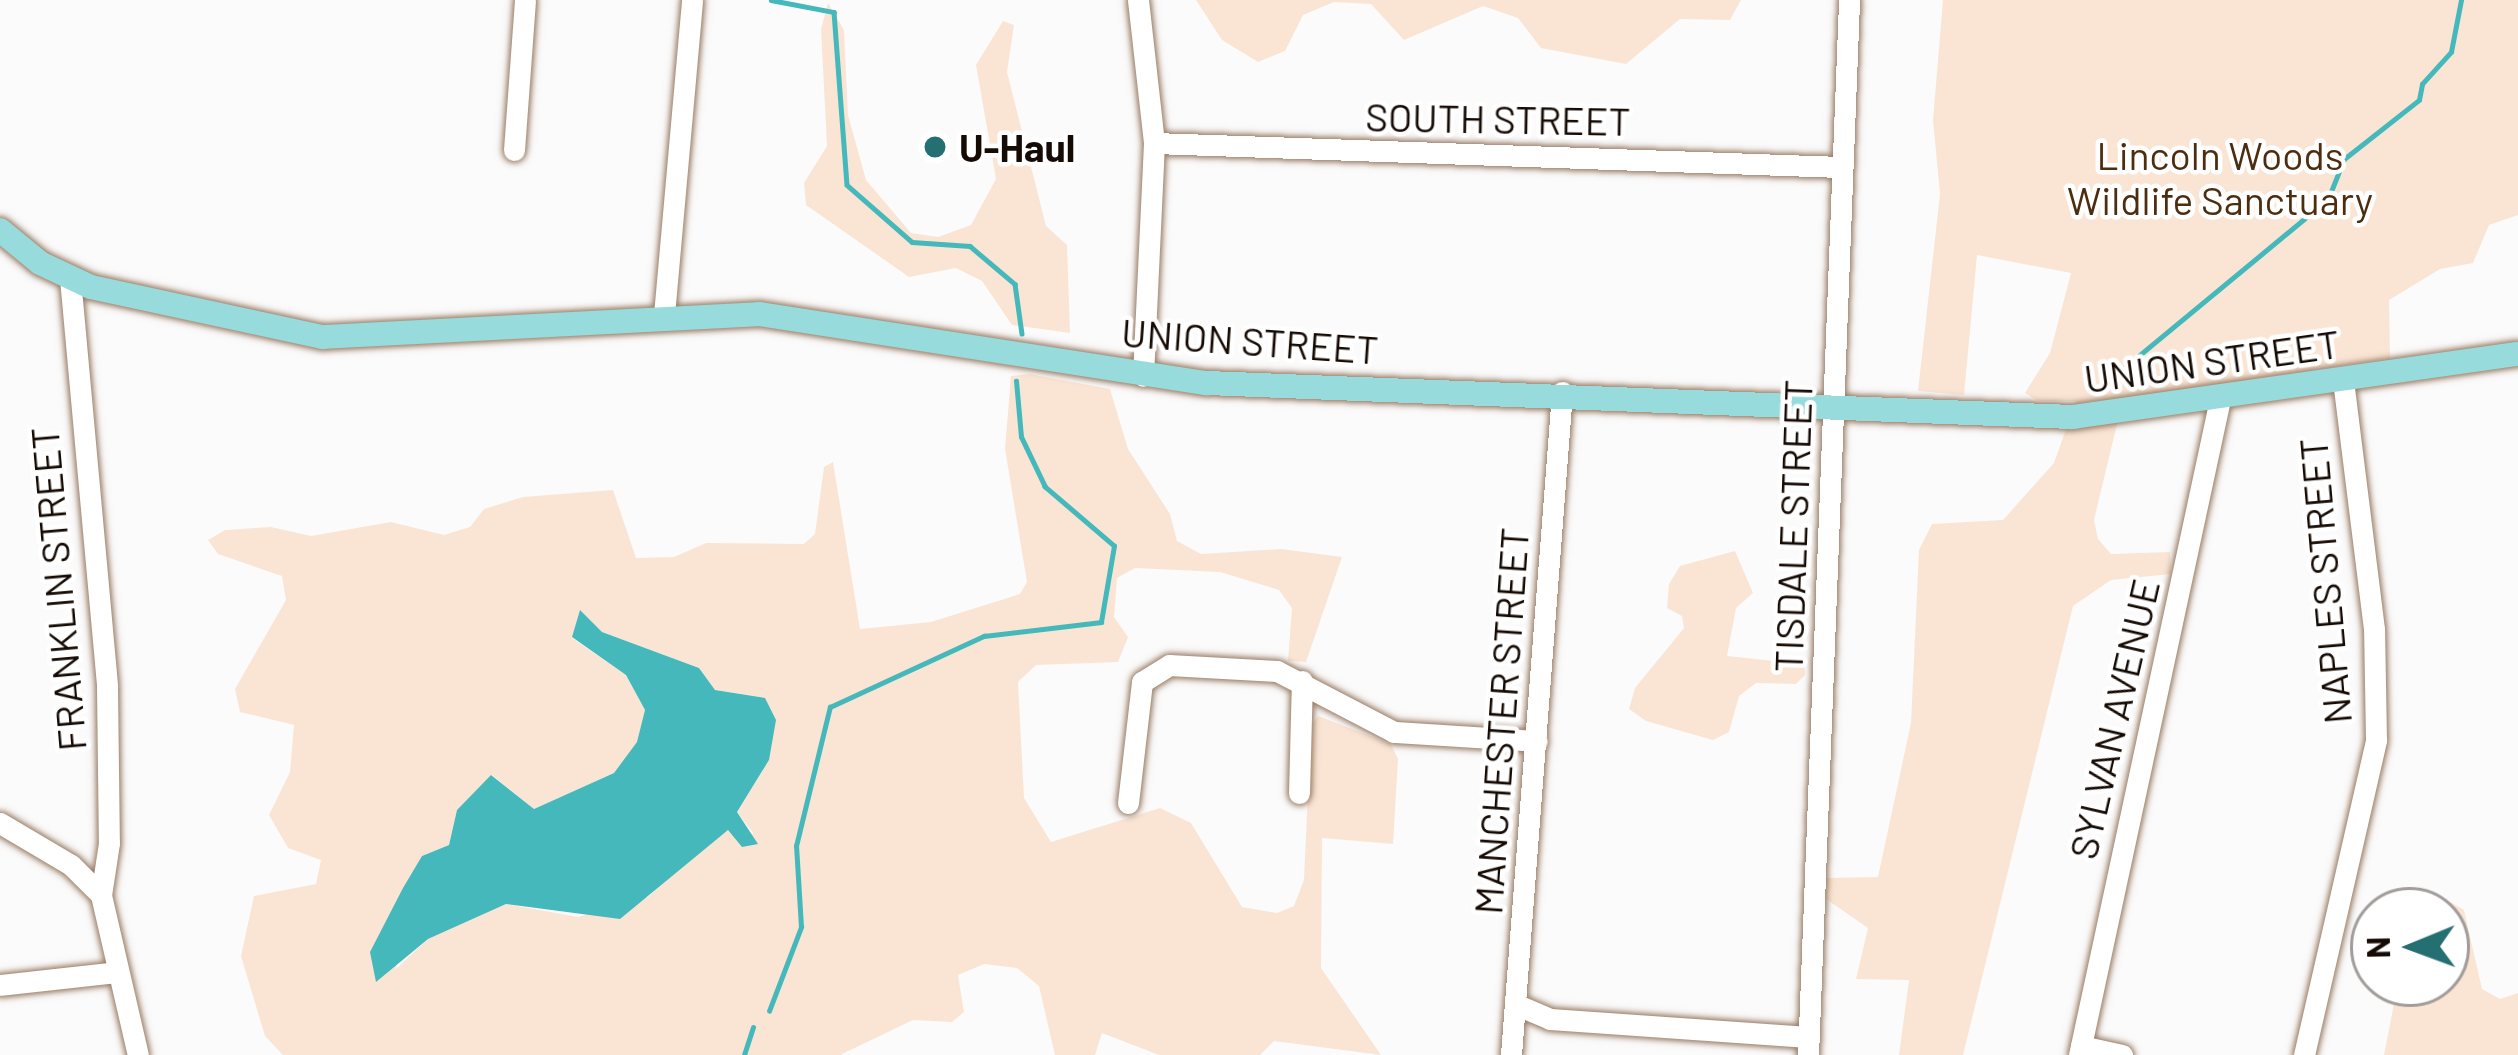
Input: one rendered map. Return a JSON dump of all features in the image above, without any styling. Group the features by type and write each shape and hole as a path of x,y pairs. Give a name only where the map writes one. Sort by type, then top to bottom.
{"main road":[{"name":"UNION STREET","path":"0,230 70,278 323,337 418,337 664,315 799,318 1143,376 2073,417 2518,353"}],"street":[{"path":"514,150 525,0"},
{"path":"664,315 692,0"},
{"path":"1138,0 1154,143 1143,376"},
{"name":"TISDALE STREET","path":"1808,1046 1849,0"},
{"name":"SOUTH STREET","path":"1154,143 1841,167"},
{"name":"FRANKLIN STREET","path":"70,278 107,687 109,843 100,895"},
{"name":"NAPLES STREET","path":"2304,1055 2376,740 2374,629 2343,381"},
{"name":"MANCHESTER STREET","path":"1511,1055 1562,392"},
{"name":"SYLVAN AVENUE","path":"2080,1051 2220,399"},
{"path":"1128,803 1136,700 1149,675 1169,665 1210,665 1302,681 1394,732 1537,741"},
{"path":"1299,793 1302,681"},
{"path":"0,824 71,865 100,895 138,1055"},
{"path":"0,985 117,972"},
{"path":"1515,1004 1550,1019 1808,1046"},
{"path":"2080,1051 2122,1055"}],"green space":[{"path":"1196,0 1741,0 1730,20 1680,19 1626,64 1541,48 1518,18 1483,6 1404,40 1371,4 1334,2 1303,15 1285,51 1258,62 1222,40"},
{"name":"Lincoln Woods Wildlife Sanctuary","path":"1943,0 2518,0 2518,215 2489,225 2473,263 2440,269 2389,300 2390,358 2123,399 2094,520 2098,539 2111,554 2170,552 2171,574 2111,580 2073,606 1963,1055 1899,1055 1909,980 1856,979 1868,928 1826,899 1826,878 1878,877 1911,723 1919,550 1932,524 2003,520 2054,463 2076,401 2038,401 2025,393 2050,353 2071,273 1977,255 1964,395 1918,391 1940,194 1933,120"},
{"path":"828,3 844,30 848,115 866,180 911,233 938,237 971,225 996,179 976,65 1003,21 1014,25 1007,72 1046,226 1067,245 1070,333 1012,325 982,281 956,268 909,277 806,205 804,183 827,146 821,29"},
{"path":"1029,374 1110,389 1128,449 1170,514 1177,541 1201,554 1281,549 1342,557 1306,662 1288,661 1292,608 1279,590 1220,572 1135,568 1117,578 1114,617 1128,637 1118,662 1036,665 1018,682 1024,798 1051,842 1160,808 1191,823 1242,907 1277,913 1294,906 1304,880 1311,725 1318,716 1391,744 1398,759 1393,844 1322,838 1321,968 1381,1055 1274,1041 1260,1055 1159,1055 1102,1033 1095,1055 1055,1055 1039,986 1017,968 984,964 958,975 964,1012 952,1022 913,1020 840,1055 283,1055 265,1036 241,956 254,896 316,884 321,860 288,848 269,815 290,772 294,725 240,712 235,689 286,600 282,576 218,554 208,540 225,530 271,527 311,536 391,522 444,535 470,527 484,509 523,497 613,490 636,558 674,557 706,543 804,544 815,534 824,467 833,462 860,629 931,622 1020,594 1027,582 1005,449 1011,376","holes":["580,611 602,632 699,668 715,690 765,698 769,760 737,812 753,833 742,847 729,830 708,841 648,897 578,917 506,904 428,939 396,969 422,856 449,845 457,810 492,775 534,809 614,773 638,742 645,710 626,675 572,638"]},
{"path":"1735,551 1753,593 1736,608 1727,656 1804,664 1805,675 1796,684 1756,683 1739,696 1729,732 1713,740 1646,721 1629,709 1635,688 1684,628 1682,616 1667,608 1669,584 1680,566"},
{"path":"2470,936 2482,989 2500,999 2518,993 2518,1055 2384,1055 2393,1007 2470,1007"}],"water":[{"path":"580,610 602,632 699,668 715,690 765,698 776,720 769,760 737,812 758,844 742,847 728,830 620,919 506,904 428,939 376,982 370,952 403,888 422,856 449,845 457,810 491,775 534,809 614,773 637,742 645,710 626,675 572,637"}],"waterway":[{"path":"771,0 834,12 847,185 912,242 970,246 1015,284 1022,334"},
{"path":"2101,387 2328,199 2344,159 2419,100 2422,84 2451,52 2461,0"},
{"path":"769,1011 801,927 796,846 830,707 984,636 1101,622 1114,546 1045,487 1021,437 1016,381"},
{"path":"744,1055 753,1027"}],"place":[{"name":"U-Haul","path":"935,147"}]}
